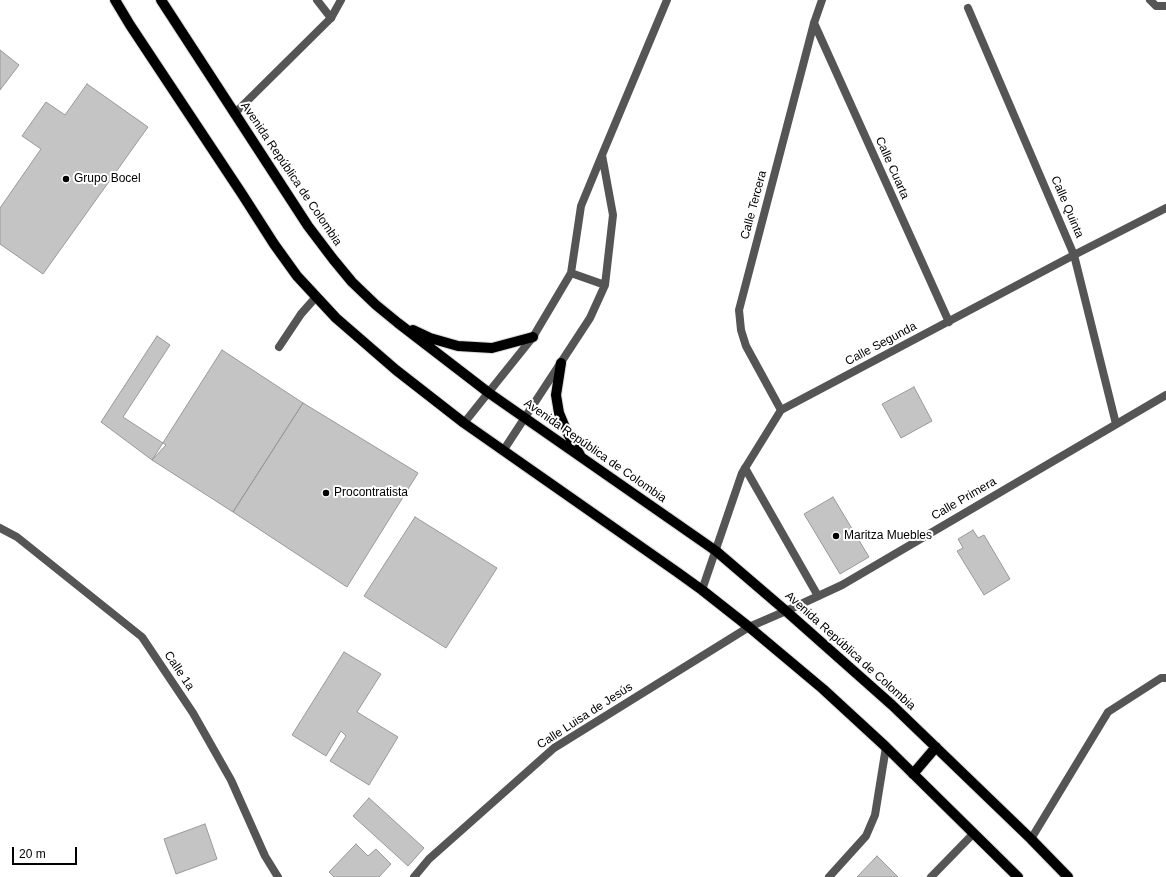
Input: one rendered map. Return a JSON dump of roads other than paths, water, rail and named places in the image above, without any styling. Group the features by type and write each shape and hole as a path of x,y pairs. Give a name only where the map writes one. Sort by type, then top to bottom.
{"main road":[{"path":"115,0 274,244 297,276 336,318 391,366 464,424 702,590 749,627 822,689 886,747 1018,877"},
{"name":"Avenida República de Colombia","path":"161,0 308,226 352,282 376,305 398,323 489,394 716,551 892,705 1031,839 1068,877"},
{"path":"398,323 430,338 458,346 492,348 533,337"},
{"path":"560,363 556,395 559,413 566,430 582,458"},
{"path":"913,774 936,747"}],"street":[{"path":"317,0 330,18"},
{"path":"234,114 330,18 341,0"},
{"path":"464,424 533,337 571,273 581,206 667,0"},
{"name":"Calle Tercera","path":"781,410 746,346 741,330 739,310 814,23 822,0"},
{"path":"1150,0 1156,6 1166,6"},
{"name":"Calle Quinta","path":"968,8 1074,255 1116,424"},
{"name":"Calle Cuarta","path":"814,23 949,322"},
{"path":"503,451 590,318 605,285 613,215 602,155"},
{"name":"Calle Segunda","path":"781,410 1166,208"},
{"path":"571,273 605,285"},
{"path":"279,346 301,314 316,297"},
{"name":"Calle Primera","path":"749,627 842,585 1166,395"},
{"path":"702,590 742,473 781,410"},
{"path":"745,468 818,596"},
{"name":"Calle 1a","path":"0,528 17,537 142,637 193,713 231,780 265,856 278,877"},
{"name":"Calle Luisa de Jesús","path":"414,877 429,859 554,748 749,627"},
{"path":"1031,839 1108,712 1161,678 1166,678"},
{"path":"829,877 866,836 875,815 886,747"},
{"path":"931,877 973,834"}],"place":[{"name":"Grupo Bocel","path":"66,179"},
{"name":"Procontratista","path":"326,493"},
{"name":"Maritza Muebles","path":"836,536"}]}
